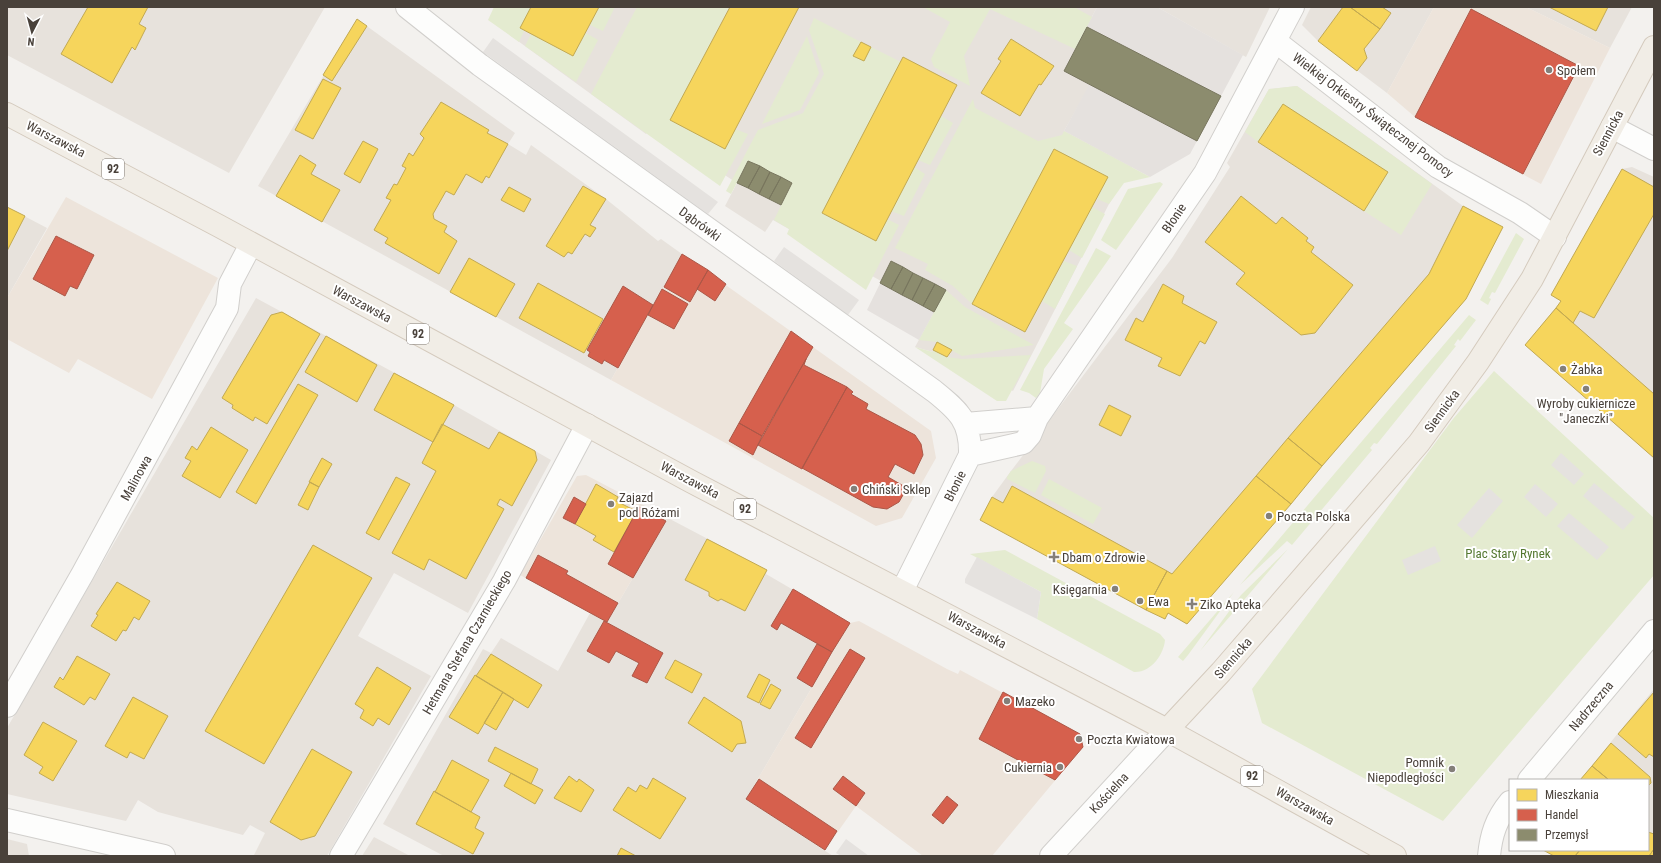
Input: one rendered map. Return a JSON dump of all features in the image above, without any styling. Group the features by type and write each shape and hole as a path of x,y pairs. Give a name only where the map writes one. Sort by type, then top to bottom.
{"main road":[{"name":"Siennicka","path":"1167,730 1209,686 1418,443 1503,325 1555,237 1654,47"},
{"name":"Warszawska","path":"7,114 588,425 1167,730 1395,856"}],"street":[{"name":"Dąbrówki","path":"407,7 480,65 934,391 952,406 965,424 970,437 970,455"},
{"name":"Błonie","path":"902,591 970,455 1008,448 1023,443 1037,418 1205,173 1293,7"},
{"name":"Wielkiej Orkiestry Świątecznej Pomocy","path":"1275,41 1438,167 1520,213 1555,237"},
{"path":"1612,127 1654,149"},
{"name":"Malinowa","path":"7,706 84,573 227,308 230,284 251,244"},
{"path":"965,424 1037,418"},
{"name":"Hetmana Stefana Czarnieckiego","path":"341,856 504,581 588,425"},
{"name":"Nadrzeczna","path":"1530,779 1654,631"},
{"name":"Kościelna","path":"1051,856 1167,730"},
{"path":"1489,856 1492,835 1506,807"},
{"path":"7,820 164,856"}],"shaded area":[{"path":"7,7 325,7 229,173 7,55"},
{"path":"501,7 1097,7 1064,71 1090,85 1064,131 1132,167 1109,204 1013,391 933,352 915,347 946,290 891,262 881,281 773,220 765,232 725,206 737,183 651,127 646,134 492,22"},
{"path":"1097,7 1157,7 1243,55 1190,154 1150,177 1064,131 1089,85 1064,71"},
{"path":"1157,7 1270,7 1246,57"},
{"path":"1311,7 1434,7 1387,93 1318,41 1302,25"},
{"path":"1434,7 1526,7 1610,48 1541,184 1415,117 1387,93"},
{"path":"1526,7 1632,7 1610,48"},
{"path":"357,19 515,133 508,144 526,155 531,145 606,199 658,241 661,239 682,254 611,380 258,186"},
{"path":"493,38 718,202 708,214 483,52"},
{"path":"1297,86 1463,206 1503,227 1466,299 1187,624 1168,613 1165,619 980,520 992,497 1011,471 1172,258 1230,167 1227,163 1269,89"},
{"path":"1632,167 1654,177 1654,458 1525,345 1561,301 1551,295 1622,169"},
{"path":"66,197 218,278 152,399 78,359 69,373 7,339 7,298"},
{"path":"7,207 47,228 7,298"},
{"path":"784,247 859,300 848,315 774,261"},
{"path":"682,254 931,431 936,458 902,518 876,526 611,380"},
{"path":"891,261 946,290 919,340 867,310"},
{"path":"256,298 454,405 551,460 468,613 394,573 358,636 431,676 327,856 254,855 265,833 250,825 243,835 158,812 138,800 126,821 7,794 7,728"},
{"path":"1561,453 1584,474 1574,485 1551,465"},
{"path":"586,475 668,518 607,622 520,575 577,476"},
{"path":"1594,483 1635,517 1623,530 1583,496"},
{"path":"1535,484 1558,504 1546,517 1524,497"},
{"path":"1489,488 1503,501 1472,538 1457,525"},
{"path":"1569,513 1609,547 1597,560 1557,526"},
{"path":"668,518 767,570 766,574 850,623 746,799 833,856 444,856 383,824 483,649 491,653 501,638 558,671 590,613 607,622"},
{"path":"1435,546 1441,561 1408,575 1402,560"},
{"path":"977,557 1041,592 1037,619 965,583 965,579"},
{"path":"859,621 947,669 958,674 960,670 1080,734 1083,747 992,856 923,856 856,806 825,850 746,799 850,623"},
{"path":"1654,689 1654,856 1554,856 1545,851 1649,851 1649,779 1581,779"},
{"path":"374,837 410,856 362,856"},
{"path":"7,839 27,844 29,856 7,856"},
{"path":"846,839 869,856 841,856 836,853"}],"green space":[{"path":"494,7 531,7 520,28 524,31 519,42 488,20"},
{"path":"599,7 615,7 603,31 590,25"},
{"path":"637,7 729,7 671,120 725,149 735,129 748,134 720,186 591,94"},
{"path":"923,7 1074,7 1092,17 1075,49 990,9 964,56 970,86 934,67 931,59 950,22"},
{"path":"814,18 861,42 854,56 871,47 901,62 822,213 876,241 887,219 899,225 866,290 787,234 789,229 774,220 792,183 748,161 731,194 726,191 758,130 803,113 824,74 809,30"},
{"path":"586,33 598,40 576,82 525,46 531,34 573,56"},
{"path":"807,36 819,73 800,110 762,124"},
{"path":"1297,86 1432,184 1401,235 1364,211 1388,172 1283,105 1258,142 1245,132 1269,89"},
{"path":"973,99 975,108 1038,141 1062,135 1064,131 1150,177 1124,183 1109,204 1097,199 1108,177 1054,149 972,304 953,286 925,270 928,264 895,248"},
{"path":"941,116 953,123 930,165 918,160"},
{"path":"914,167 925,174 904,216 891,211"},
{"path":"1160,182 1163,184 1116,250 1101,240 1128,189"},
{"path":"1092,207 1105,214 1082,258 1069,250"},
{"path":"1516,233 1524,239 1495,293 1492,292 1488,305 1480,300"},
{"path":"1096,248 1111,256 1064,323 1073,329 1044,369 1040,393 1036,398 1029,393 1020,390"},
{"path":"1064,261 1077,266 1055,309 1042,301"},
{"path":"946,290 965,307 1034,345 962,356 937,342 919,340"},
{"path":"1469,315 1476,320 1460,341 1458,339 1454,345 1456,346 1377,444 1374,443 1370,448 1372,450 1292,545 1287,541 1240,585"},
{"path":"915,347 933,352 933,350 947,357 962,359 1031,355 1006,401 997,401"},
{"name":"Plac Stary Rynek","path":"1494,371 1654,518 1654,575 1443,821 1262,723 1252,689 1453,419"},
{"path":"1032,461 1045,466 1046,471 1035,493 1007,479 1011,471"},
{"path":"1049,479 1102,508 1093,524 1041,495"},
{"path":"1288,549 1200,651 1241,595"},
{"path":"1005,550 1160,634 1165,640 1162,651 1156,662 1146,669 1134,672 1037,619 1041,592 970,554"},
{"path":"1234,592 1188,655 1183,661 1178,657"}],"building: Mieszkania":[{"path":"88,7 148,7 139,24 146,28 135,50 132,47 112,83 61,54"},
{"path":"531,7 599,7 573,56 520,28"},
{"path":"730,7 799,7 725,149 670,120"},
{"path":"1343,7 1350,7 1380,29 1364,49 1367,58 1357,71 1318,41"},
{"path":"1350,7 1382,7 1391,13 1380,29"},
{"path":"1549,7 1608,7 1596,31"},
{"path":"357,19 367,26 332,81 323,75"},
{"path":"1011,39 1054,66 1041,85 1039,84 1020,116 981,93 1001,61 998,59"},
{"path":"861,42 871,47 864,61 853,56"},
{"path":"903,57 957,85 876,241 822,213"},
{"path":"323,79 341,88 313,139 295,130"},
{"path":"441,102 489,130 487,133 508,144 489,178 486,176 482,183 466,174 454,195 446,191 433,214 434,219 447,226 444,232 457,241 439,274 385,243 388,238 374,230 391,200 386,198 394,184 397,185 406,168 402,166 409,153 413,156 424,138 420,134"},
{"path":"1283,104 1388,172 1364,211 1258,142"},
{"path":"363,141 378,149 360,183 344,174"},
{"path":"1054,149 1108,177 1025,332 972,304"},
{"path":"300,155 316,165 311,174 340,190 322,222 276,196"},
{"path":"1622,169 1654,187 1654,214 1594,318 1580,311 1573,323 1556,308 1561,301 1551,295"},
{"path":"583,186 606,199 590,225 596,228 590,237 585,234 572,254 568,252 564,257 546,246"},
{"path":"509,187 531,199 524,212 501,200"},
{"path":"1241,196 1276,224 1282,217 1308,238 1306,241 1314,247 1311,252 1353,285 1315,333 1301,335 1236,284 1245,273 1205,242"},
{"path":"1463,206 1503,227 1466,299 1322,466 1288,438 1429,274"},
{"path":"7,207 25,216 7,251"},
{"path":"469,258 515,284 496,317 450,292"},
{"path":"538,283 603,319 584,353 519,318"},
{"path":"1163,284 1184,296 1182,303 1217,322 1205,344 1200,341 1180,376 1158,366 1162,358 1125,340 1136,318 1143,322"},
{"path":"1556,308 1654,394 1654,458 1525,345"},
{"path":"282,312 320,334 267,424 255,417 253,421 232,408 233,405 222,398 271,315"},
{"path":"326,336 377,365 357,402 305,372"},
{"path":"937,342 952,350 947,357 933,350"},
{"path":"394,373 454,405 433,442 374,410"},
{"path":"298,384 318,395 256,504 236,492"},
{"path":"1109,405 1131,416 1121,436 1099,425"},
{"path":"442,424 489,449 499,432 535,451 537,460 512,506 500,499 497,505 504,509 466,579 429,559 424,570 392,553 436,471 422,463"},
{"path":"211,427 248,450 220,498 182,476 191,461 185,458 192,446 197,450"},
{"path":"1288,438 1322,466 1291,504 1256,476"},
{"path":"322,458 332,464 319,487 309,482"},
{"path":"1256,476 1291,504 1187,624 1168,613 1165,619 1146,610 1167,571 1172,574"},
{"path":"396,477 410,484 379,540 366,533"},
{"path":"310,482 319,487 308,510 298,505"},
{"path":"596,484 618,497 616,501 634,510 636,506 639,507 614,552 593,540 596,536 575,524"},
{"path":"1012,486 1167,571 1146,610 980,520 992,497 1003,503"},
{"path":"707,539 767,570 745,611 721,599 718,601 709,596 709,592 685,580"},
{"path":"313,545 372,578 264,764 205,731"},
{"path":"117,582 150,601 139,620 134,617 126,631 123,630 116,641 91,626 98,615 96,614"},
{"path":"491,654 542,685 528,708 476,676"},
{"path":"77,656 110,674 95,700 90,697 84,705 54,687 60,677 63,680"},
{"path":"675,660 702,674 692,693 665,678"},
{"path":"377,667 411,688 389,725 378,718 373,726 360,718 364,710 355,704"},
{"path":"759,674 770,680 759,703 747,697"},
{"path":"475,675 503,692 478,734 449,717"},
{"path":"771,684 781,690 770,709 760,704"},
{"path":"503,692 514,699 496,730 484,723"},
{"path":"1654,692 1654,757 1649,754 1646,758 1618,734"},
{"path":"133,697 168,716 144,759 130,752 127,758 105,746"},
{"path":"704,697 741,721 746,743 737,744 732,752 688,723"},
{"path":"43,722 77,741 53,781 39,773 43,767 24,755"},
{"path":"1611,743 1650,777 1651,783 1649,785 1649,779 1608,779 1592,766"},
{"path":"495,747 538,769 531,784 488,761"},
{"path":"312,749 352,772 315,836 301,840 270,822"},
{"path":"452,760 489,780 471,812 435,792"},
{"path":"1592,766 1608,779 1581,779"},
{"path":"511,773 543,790 535,804 504,786"},
{"path":"569,776 577,782 579,779 594,790 581,812 554,798"},
{"path":"653,778 686,798 660,839 613,810 628,787 636,792 640,785 647,789"},
{"path":"434,791 480,817 475,828 484,833 473,854 416,824"},
{"path":"1649,832 1654,834 1654,849 1649,856 1575,856 1579,851 1649,851"},
{"path":"621,848 636,856 617,856"},
{"path":"1654,849 1654,856 1649,856"},
{"path":"1545,851 1579,851 1575,856 1554,856"}],"building: Handel":[{"path":"1471,9 1579,66 1523,174 1415,117"},
{"path":"56,236 94,255 77,289 70,286 65,296 33,279"},
{"path":"682,254 708,270 690,302 664,287"},
{"path":"708,270 726,284 715,301 697,289"},
{"path":"623,286 653,305 618,368 604,360 602,364 588,356 590,352 587,350"},
{"path":"662,289 688,304 674,329 648,315"},
{"path":"791,331 813,347 762,436 739,423"},
{"path":"806,359 804,365 847,387 802,469 758,445"},
{"path":"847,387 853,392 851,394 868,404 866,409 915,435 921,444 923,455 914,474 895,464 888,477 907,488 899,502 887,509 873,507 802,468"},
{"path":"739,423 762,436 753,455 729,441"},
{"path":"574,497 586,504 575,524 563,518"},
{"path":"639,507 666,521 633,578 608,564"},
{"path":"538,555 568,571 566,574 618,603 607,622 526,578"},
{"path":"793,589 850,623 832,652 781,623 777,630 771,626"},
{"path":"604,621 663,653 647,683 632,676 639,663 616,651 609,663 587,651"},
{"path":"817,644 832,652 812,687 797,678"},
{"path":"850,649 865,658 811,748 795,738"},
{"path":"1003,692 1080,734 1083,747 1055,780 979,739"},
{"path":"843,776 865,793 856,806 833,789"},
{"path":"759,779 837,831 825,850 746,799"},
{"path":"947,796 958,805 943,824 932,815"}],"building: Przemysł":[{"path":"1087,27 1221,96 1197,141 1064,71"},
{"path":"748,161 760,166 748,188 737,183"},
{"path":"760,166 770,172 759,194 748,188"},
{"path":"770,172 781,177 769,199 759,194"},
{"path":"781,177 792,183 781,205 769,199"},
{"path":"891,261 903,267 891,289 880,283"},
{"path":"903,267 913,273 902,295 891,289"},
{"path":"913,273 923,278 912,300 902,295"},
{"path":"923,278 935,284 923,306 912,300"},
{"path":"935,284 946,290 934,312 923,306"}],"place":[{"name":"Społem","path":"1549,70"},
{"name":"Żabka","path":"1563,369"},
{"name":"Wyroby cukiernicze \"Janeczki\"","path":"1586,389"},
{"name":"Chiński Sklep","path":"854,489"},
{"name":"Zajazd pod Różami","path":"611,504"},
{"name":"Poczta Polska","path":"1269,516"},
{"name":"Dbam o Zdrowie","path":"1054,557"},
{"name":"Księgarnia","path":"1115,589"},
{"name":"Ewa","path":"1140,601"},
{"name":"Ziko Apteka","path":"1192,604"},
{"name":"Mazeko","path":"1007,701"},
{"name":"Poczta Kwiatowa","path":"1079,739"},
{"name":"Cukiernia","path":"1060,767"},
{"name":"Pomnik Niepodległości","path":"1452,769"}]}
